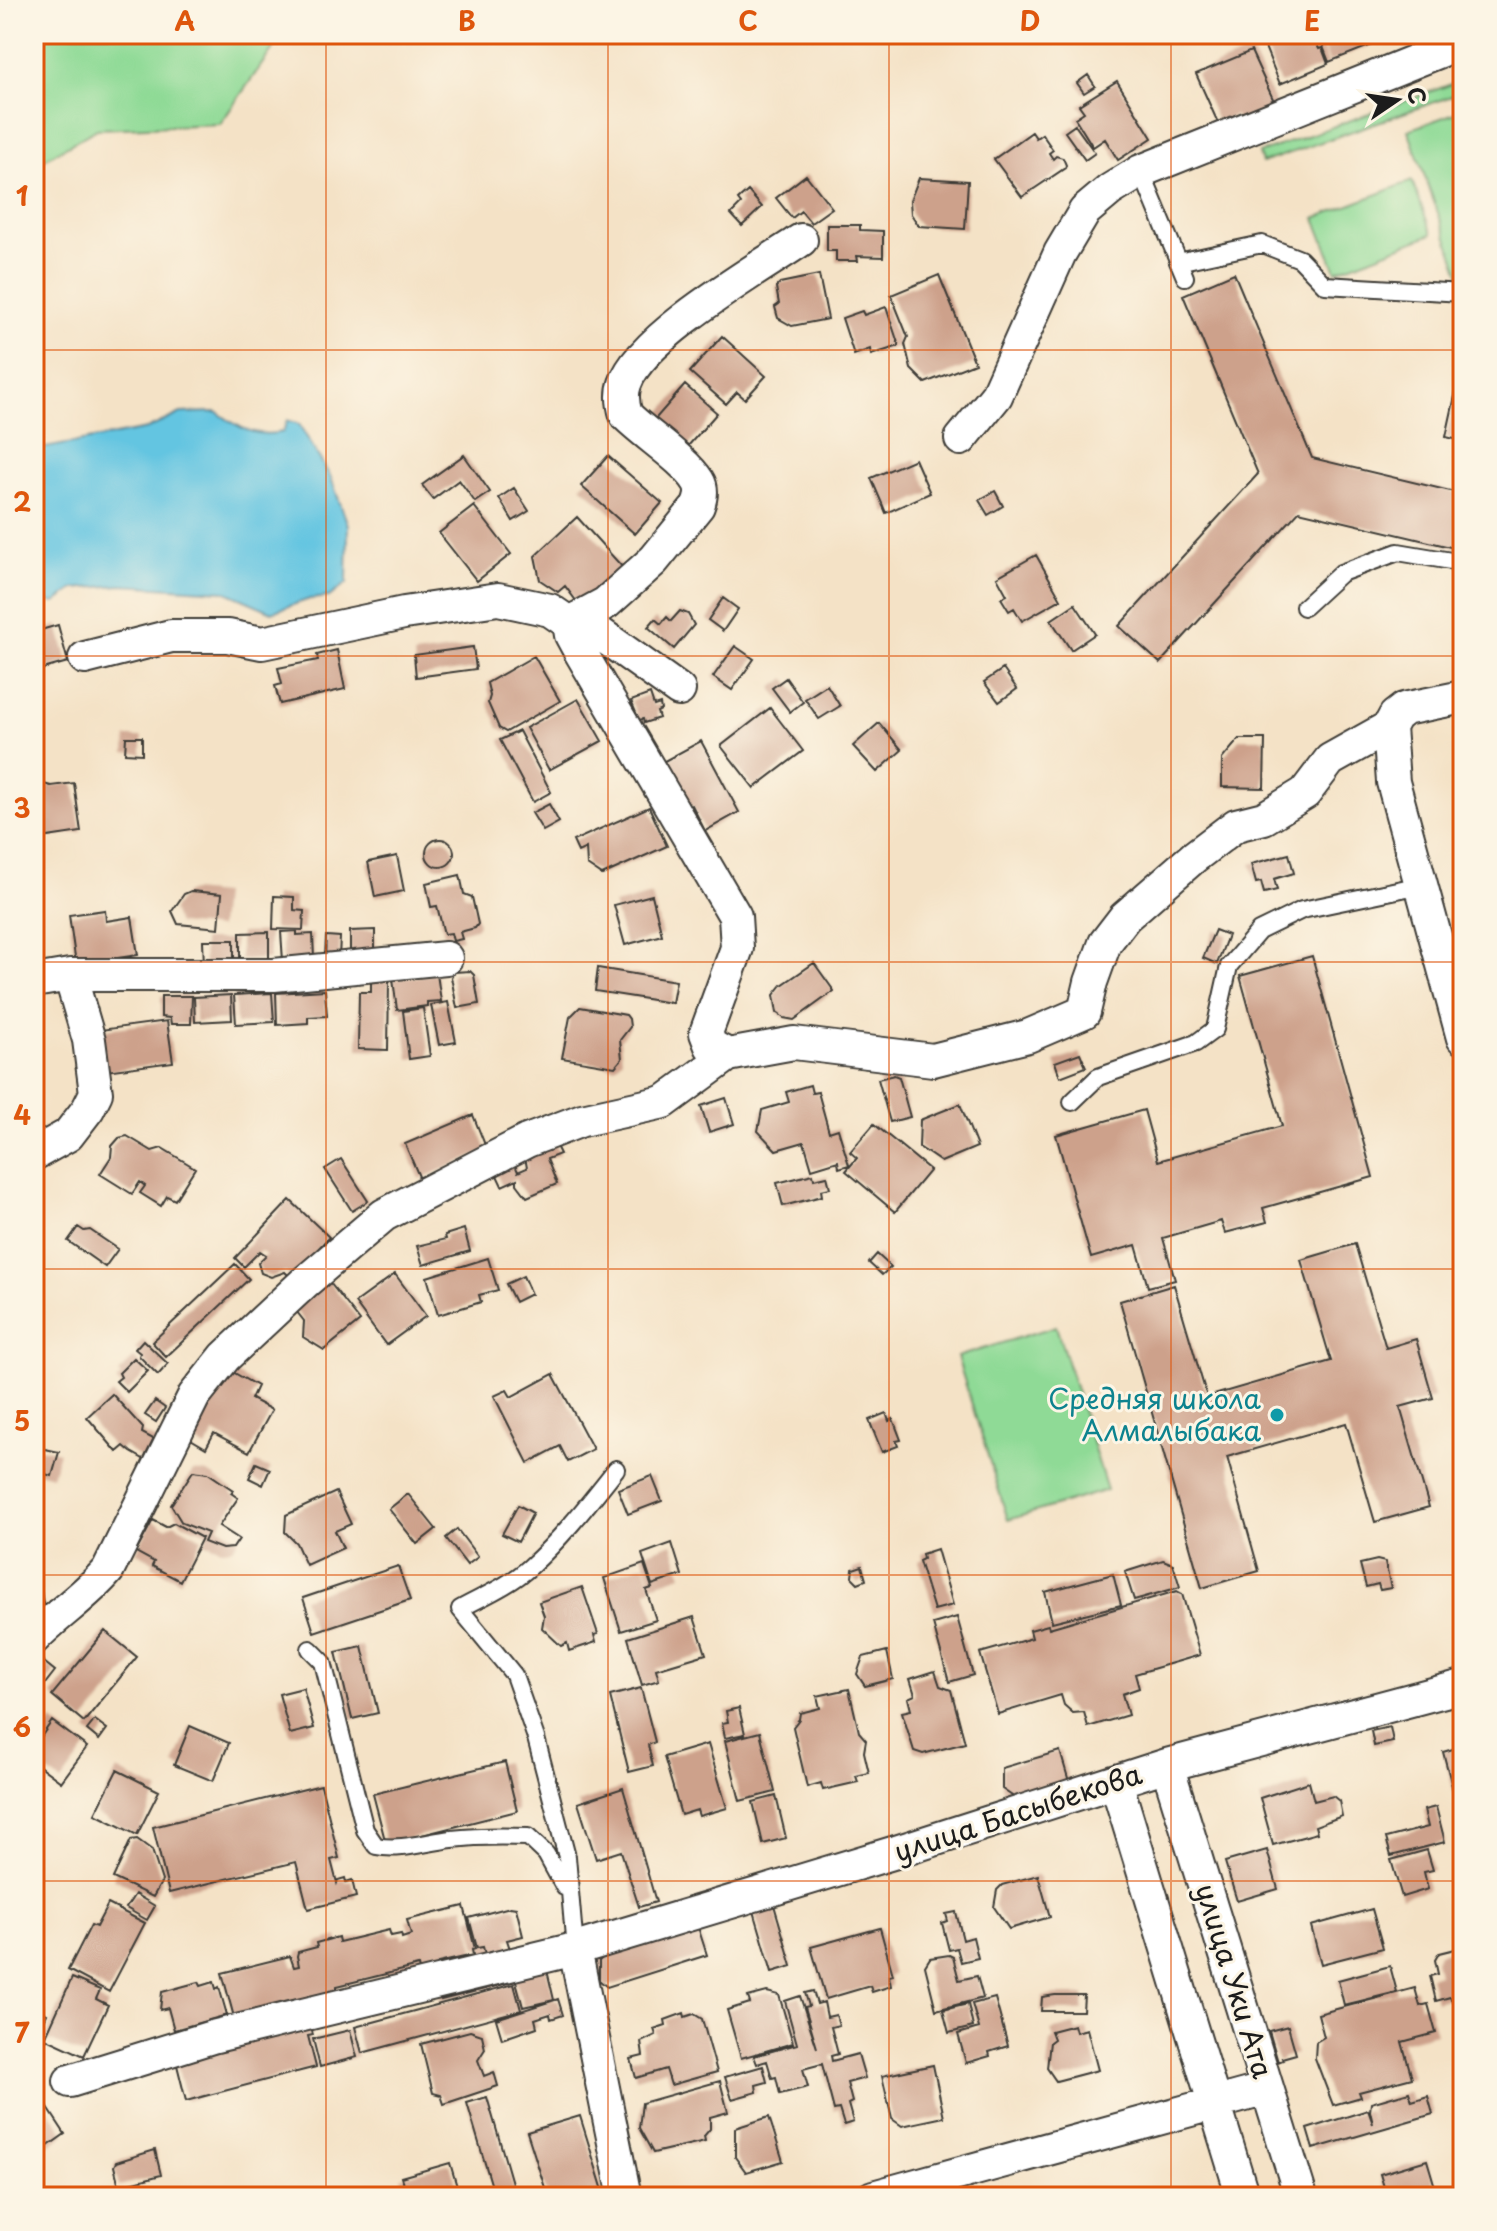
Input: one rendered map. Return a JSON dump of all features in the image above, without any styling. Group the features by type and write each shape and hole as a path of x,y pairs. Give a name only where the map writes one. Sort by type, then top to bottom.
{"street":[{"path":"961,439 996,396 1060,253 1085,211 1110,190 1141,171 1463,42"},
{"path":"574,620 606,603 654,560 698,506 702,496 700,483 687,469 626,415 622,403 625,384 640,358 674,328 801,240"},
{"path":"85,658 171,636 228,636 262,643 404,613 498,599 550,610 574,620 679,690"},
{"path":"34,1638 108,1570 194,1396 225,1357 315,1273 384,1215 527,1141 582,1120 664,1102 682,1089 717,1044 737,948 735,916 571,635 574,620"},
{"path":"717,1044 794,1043 933,1060 1028,1036 1084,1012 1105,943 1125,917 1194,857 1236,825 1264,818 1305,793 1330,760 1389,727 1395,716 1404,709 1463,697"},
{"path":"1389,727 1393,782 1463,1038"},
{"path":"34,981 70,975 274,975 446,958"},
{"path":"34,1154 68,1135 96,1093 89,1040 70,975"},
{"name":"улица Басыбекова","path":"70,2081 212,2037 575,1949 896,1852 1167,1765 1463,1686"},
{"name":"улица Уки Ата","path":"1167,1765 1301,2197"},
{"name":"улица Уки Ата","path":"1116,1782 1243,2197"},
{"path":"1159,1925 1211,1910"},
{"path":"575,1949 625,2197"},
{"path":"873,2197 1267,2089"}],"lane":[{"path":"1141,171 1182,270 1262,244 1300,259 1325,285 1463,293"},
{"path":"1304,607 1341,573 1398,552 1463,563"},
{"path":"1072,1102 1098,1077 1184,1048 1215,1029 1229,966 1259,931 1302,910 1421,885"},
{"path":"575,1949 567,1857 536,1738 514,1675 460,1609 528,1568 567,1530 616,1469"},
{"path":"310,1649 323,1662 365,1830 376,1846 392,1849 452,1839 528,1837 546,1854 569,1900"}],"green space":[{"path":"34,34 288,34 279,40 220,124 97,129 34,165"},
{"path":"1463,80 1463,92 1262,163 1259,153"},
{"path":"1463,110 1463,279 1462,279 1408,130"},
{"path":"1412,181 1432,234 1336,271 1315,218"},
{"path":"1056,1326 1107,1490 1008,1520 957,1357"}],"water":[{"path":"217,412 256,433 283,432 287,420 299,424 331,478 348,525 347,583 329,597 310,599 272,612 224,591 121,585 74,589 55,603 34,598 34,450 147,429 181,413"}],"building":[{"path":"1269,34 1379,34 1382,41 1329,62 1321,41 1316,43 1319,49 1322,48 1328,64 1280,84 1261,37"},
{"path":"1251,51 1279,112 1241,129 1235,115 1218,123 1196,74"},
{"path":"1088,75 1095,86 1084,93 1077,83"},
{"path":"1117,81 1152,138 1118,160 1105,139 1093,147 1075,118 1084,112 1079,105"},
{"path":"1075,125 1095,153 1085,160 1065,132"},
{"path":"1032,132 1036,138 1042,134 1053,150 1049,153 1053,159 1056,156 1063,158 1066,165 1022,197 994,159"},
{"path":"806,175 832,208 811,223 801,211 792,218 776,198"},
{"path":"919,178 968,181 965,229 919,226 911,214 910,201"},
{"path":"748,191 762,207 742,226 731,214 741,204 738,200"},
{"path":"827,225 860,225 860,230 883,231 883,257 857,256 858,261 836,261 836,251 827,251"},
{"path":"1234,273 1312,458 1463,494 1463,550 1299,511 1160,663 1119,626 1258,474 1183,295"},
{"path":"819,275 828,319 792,326 778,318 776,287 780,283"},
{"path":"939,275 975,363 925,383 911,369 905,344 908,337 891,295"},
{"path":"886,307 899,346 871,355 870,349 854,355 842,318 862,311 864,315"},
{"path":"722,336 766,376 745,399 737,392 726,404 690,372"},
{"path":"1463,364 1463,441 1446,437"},
{"path":"685,385 717,413 688,446 660,436 656,418"},
{"path":"464,455 490,492 475,502 459,480 433,499 422,485"},
{"path":"608,456 662,503 635,534 581,486"},
{"path":"915,459 930,493 886,513 871,478"},
{"path":"514,488 529,511 513,521 499,498"},
{"path":"995,491 1003,506 988,515 979,500"},
{"path":"474,506 511,554 477,581 439,533"},
{"path":"577,517 625,570 589,603 577,602 565,586 558,592 540,580 535,556"},
{"path":"1036,555 1061,599 1022,621 1014,608 1009,611 1001,598 1007,595 997,577"},
{"path":"723,598 738,609 723,631 708,620"},
{"path":"1075,604 1095,634 1071,650 1051,620"},
{"path":"680,611 688,614 694,625 674,649 648,627 655,619 661,624 667,617 671,621"},
{"path":"58,625 68,662 43,669 34,632"},
{"path":"735,646 754,659 732,690 713,677"},
{"path":"473,647 476,669 416,677 414,655"},
{"path":"337,650 345,689 280,704 275,686 282,684 278,668 318,660 317,655"},
{"path":"534,656 560,701 506,732 499,728 488,703 487,683"},
{"path":"1003,669 1017,689 999,702 984,682"},
{"path":"786,678 803,702 790,712 772,688"},
{"path":"827,685 840,706 819,719 805,699"},
{"path":"650,694 654,706 660,704 661,710 657,712 659,718 644,723 643,719 639,720 631,701"},
{"path":"578,699 602,741 549,770 526,728"},
{"path":"770,708 803,751 754,788 721,746"},
{"path":"879,723 902,750 877,772 853,746"},
{"path":"519,731 551,792 533,802 500,740"},
{"path":"126,737 142,737 142,754 125,753"},
{"path":"1239,739 1265,739 1264,788 1222,787 1222,759"},
{"path":"701,741 739,812 705,831 692,805 681,810 657,765"},
{"path":"74,783 81,832 34,839 34,784 51,786"},
{"path":"549,804 559,822 543,831 532,813"},
{"path":"649,807 667,846 602,875 587,865 586,848 578,852 573,841"},
{"path":"440,839 450,843 454,853 450,863 440,867 430,863 426,853 430,843"},
{"path":"1289,854 1294,873 1274,879 1277,890 1264,893 1261,882 1256,883 1251,864"},
{"path":"397,856 404,891 375,897 368,862"},
{"path":"460,875 464,894 472,897 478,924 475,928 460,932 462,939 453,941 451,933 444,934 437,906 431,907 426,883"},
{"path":"191,891 222,894 219,928 178,924 172,911 184,894"},
{"path":"652,895 662,935 625,945 614,905"},
{"path":"274,896 294,897 294,910 304,911 303,930 273,929"},
{"path":"105,910 106,921 132,917 138,955 76,964 69,915"},
{"path":"375,930 375,955 350,955 350,931"},
{"path":"1215,930 1228,935 1217,964 1203,958"},
{"path":"297,931 297,935 313,934 314,959 283,961 281,932"},
{"path":"269,932 269,959 240,960 240,933"},
{"path":"326,936 340,937 339,958 325,958"},
{"path":"203,940 234,940 234,965 204,966"},
{"path":"1312,956 1373,1177 1263,1208 1267,1222 1225,1233 1221,1221 1163,1238 1175,1280 1148,1287 1136,1245 1091,1258 1056,1135 1144,1110 1158,1161 1282,1126 1240,976"},
{"path":"814,963 834,991 794,1020 784,1018 777,1013 774,995 782,985"},
{"path":"598,968 676,981 672,1003 595,991"},
{"path":"470,971 474,975 479,1004 457,1008 451,977 454,972"},
{"path":"437,974 441,1001 397,1010 393,979"},
{"path":"371,981 389,981 388,1050 358,1049 359,992 371,992"},
{"path":"325,990 327,1016 308,1017 308,1023 277,1025 276,993"},
{"path":"272,993 274,1022 236,1024 234,995"},
{"path":"231,995 232,1020 195,1022 194,997"},
{"path":"161,996 192,996 191,1024 171,1024 170,1018 161,1017"},
{"path":"448,1002 456,1042 439,1045 431,1005"},
{"path":"580,1007 626,1015 629,1019 630,1027 620,1040 622,1059 615,1067 562,1058 570,1017"},
{"path":"423,1008 430,1056 409,1059 403,1011"},
{"path":"167,1021 173,1062 106,1071 100,1030"},
{"path":"1080,1053 1086,1067 1060,1077 1055,1062"},
{"path":"894,1075 899,1077 910,1117 890,1122 878,1079"},
{"path":"810,1085 812,1093 818,1092 829,1132 838,1129 849,1165 839,1168 838,1161 812,1169 804,1142 776,1150 758,1131 762,1110 789,1102 786,1092"},
{"path":"726,1098 734,1124 709,1132 701,1106"},
{"path":"960,1104 977,1147 941,1162 919,1147 920,1120"},
{"path":"473,1115 487,1150 420,1179 405,1144"},
{"path":"874,1124 930,1170 895,1212 846,1171 857,1158 850,1152"},
{"path":"127,1136 152,1151 162,1148 195,1168 175,1200 167,1196 161,1206 140,1193 145,1186 140,1182 132,1194 100,1174 111,1157 112,1146 119,1138"},
{"path":"555,1144 560,1154 547,1159 557,1184 527,1197 517,1184 517,1179 502,1186 494,1169 513,1160 518,1172 527,1168 525,1157"},
{"path":"341,1159 368,1201 352,1211 325,1169"},
{"path":"813,1174 814,1179 827,1176 830,1188 821,1190 822,1196 783,1206 777,1183"},
{"path":"290,1200 329,1237 291,1278 285,1272 271,1277 261,1273 258,1263 266,1255 260,1251 244,1267 235,1258"},
{"path":"78,1227 84,1231 90,1230 118,1249 105,1267 68,1241"},
{"path":"464,1229 470,1251 423,1265 417,1246 446,1239 445,1235"},
{"name":"Средняя школа Алмалыбака","path":"1355,1244 1386,1348 1416,1339 1433,1398 1400,1407 1429,1507 1375,1522 1346,1423 1227,1457 1259,1571 1202,1588 1120,1301 1174,1285 1207,1397 1331,1361 1301,1260"},
{"path":"877,1254 891,1267 882,1275 869,1263"},
{"path":"488,1258 498,1290 479,1295 481,1302 438,1315 427,1277"},
{"path":"235,1264 249,1279 166,1357 152,1342"},
{"path":"395,1274 426,1316 386,1345 355,1303"},
{"path":"523,1276 531,1294 515,1302 506,1284"},
{"path":"327,1279 360,1321 324,1350 303,1337 304,1321 293,1307"},
{"path":"143,1340 168,1364 158,1375 135,1349"},
{"path":"134,1358 148,1371 127,1392 116,1381 121,1377 119,1373"},
{"path":"231,1371 257,1386 251,1399 272,1410 249,1452 214,1433 206,1448 184,1435 215,1379 224,1384"},
{"path":"553,1374 593,1449 568,1462 560,1446 528,1463 494,1396 507,1390 511,1397"},
{"path":"112,1394 143,1428 142,1433 157,1441 147,1461 124,1446 117,1452 87,1417"},
{"path":"155,1401 165,1408 156,1422 145,1415"},
{"path":"886,1413 889,1421 893,1419 901,1440 896,1441 898,1446 882,1452 869,1420"},
{"path":"36,1447 59,1452 52,1476 34,1471"},
{"path":"256,1463 270,1469 263,1485 249,1478"},
{"path":"193,1471 208,1473 233,1490 231,1493 238,1498 219,1526 239,1539 233,1548 222,1549 204,1542 208,1533 182,1523 171,1505"},
{"path":"652,1476 662,1501 628,1514 618,1489"},
{"path":"336,1492 351,1524 335,1531 343,1548 306,1565 296,1543 285,1532 286,1515"},
{"path":"408,1494 436,1529 417,1544 389,1509"},
{"path":"518,1505 533,1513 518,1542 502,1534"},
{"path":"153,1520 166,1527 174,1523 202,1538 180,1581 152,1566 154,1562 136,1552"},
{"path":"457,1529 478,1557 467,1565 446,1538"},
{"path":"672,1543 682,1575 652,1585 642,1554"},
{"path":"937,1549 953,1605 934,1610 919,1561 923,1559 922,1554"},
{"path":"1163,1560 1173,1564 1180,1587 1134,1600 1125,1572"},
{"path":"1377,1560 1385,1562 1391,1588 1380,1590 1378,1584 1366,1587 1360,1564"},
{"path":"644,1564 652,1588 646,1590 656,1620 621,1631 604,1578"},
{"path":"398,1566 410,1600 314,1632 303,1598"},
{"path":"862,1566 866,1580 858,1583 852,1577 853,1569"},
{"path":"1113,1574 1121,1605 1052,1622 1045,1592"},
{"path":"40,1585 44,1610 34,1612 34,1586"},
{"path":"582,1587 598,1634 594,1635 596,1642 569,1651 567,1643 561,1646 542,1628 544,1616 539,1602"},
{"path":"1177,1591 1182,1594 1200,1655 1135,1674 1139,1688 1122,1694 1128,1715 1088,1727 1084,1712 1073,1713 1064,1705 1061,1695 998,1714 980,1653 1032,1638 1030,1630 1048,1625 1049,1628"},
{"path":"694,1617 706,1654 656,1669 659,1680 642,1685 628,1638"},
{"path":"957,1617 973,1675 949,1682 933,1624"},
{"path":"105,1631 137,1657 84,1722 52,1695"},
{"path":"362,1646 378,1713 352,1719 336,1652"},
{"path":"887,1651 893,1679 865,1686 857,1674 863,1657"},
{"path":"34,1654 55,1671 34,1698"},
{"path":"935,1671 940,1686 951,1690 965,1743 923,1754 914,1751 902,1712 911,1710 908,1698 915,1695 910,1679"},
{"path":"303,1688 314,1728 290,1734 279,1694"},
{"path":"641,1688 655,1742 648,1745 653,1766 629,1772 610,1696"},
{"path":"849,1689 859,1732 866,1740 864,1752 869,1773 856,1776 858,1782 823,1790 821,1783 807,1787 793,1727 800,1713 820,1708 817,1696"},
{"path":"739,1708 745,1734 725,1738 722,1723 728,1722 726,1711"},
{"path":"95,1720 107,1729 99,1740 87,1730"},
{"path":"52,1721 87,1747 61,1782 34,1762 34,1747"},
{"path":"190,1726 229,1743 213,1781 174,1765"},
{"path":"1390,1727 1393,1742 1374,1746 1371,1731"},
{"path":"760,1732 775,1792 740,1801 725,1741"},
{"path":"708,1744 727,1808 699,1816 697,1810 681,1815 664,1757"},
{"path":"1463,1746 1463,1811 1459,1812 1443,1752"},
{"path":"1060,1751 1070,1785 1018,1800 1002,1789 1002,1768"},
{"path":"505,1762 517,1811 386,1844 373,1794"},
{"path":"117,1770 159,1791 137,1835 95,1814"},
{"path":"1309,1782 1314,1801 1333,1796 1339,1801 1342,1816 1315,1826 1317,1833 1273,1845 1260,1798"},
{"path":"321,1785 339,1858 331,1860 337,1883 345,1878 346,1882 352,1880 356,1897 308,1909 296,1862 169,1893 153,1827"},
{"path":"623,1788 656,1902 639,1907 621,1851 596,1859 578,1803"},
{"path":"776,1796 786,1838 763,1844 753,1802"},
{"path":"1436,1807 1445,1842 1391,1856 1386,1838 1428,1827 1424,1810"},
{"path":"137,1839 152,1850 162,1881 153,1897 113,1878 131,1840"},
{"path":"1267,1850 1278,1889 1237,1901 1225,1862"},
{"path":"1427,1850 1433,1870 1424,1872 1428,1889 1402,1897 1391,1860"},
{"path":"1038,1875 1050,1917 1009,1929 994,1907 997,1890 1002,1885"},
{"path":"135,1894 155,1906 147,1920 126,1908"},
{"path":"108,1904 145,1923 109,1992 68,1970 91,1925 96,1927"},
{"path":"774,1905 792,1966 772,1972 754,1911"},
{"path":"464,1906 475,1949 472,1950 473,1955 438,1963 442,1979 422,1984 418,1966 337,1986 337,2001 234,2017 222,1973 290,1956 294,1967 299,1966 298,1952 338,1937 339,1942 389,1930 391,1936 401,1934 402,1938 411,1935 407,1920"},
{"path":"516,1908 523,1936 507,1940 513,1958 488,1965 483,1947 477,1948 469,1918"},
{"path":"1372,1909 1383,1948 1321,1964 1311,1926"},
{"path":"956,1912 963,1940 973,1937 978,1958 961,1962 957,1948 949,1950 942,1923 948,1921 946,1914"},
{"path":"698,1927 707,1955 607,1987 599,1980 599,1961 605,1956"},
{"path":"880,1928 893,1975 889,1976 891,1986 872,1992 870,1986 826,1999 811,1947"},
{"path":"1463,1947 1463,1998 1452,2001 1450,1997 1436,2001 1430,1976 1438,1974 1435,1960 1439,1953"},
{"path":"953,1957 959,1980 977,1976 983,1998 936,2010 925,1966 930,1958"},
{"path":"546,1966 554,2000 523,2007 516,1981 441,2000 438,1993"},
{"path":"1390,1966 1397,1992 1344,2005 1338,1980"},
{"path":"72,1978 100,1990 96,1999 108,2005 84,2056 45,2038"},
{"path":"199,1982 201,1986 214,1982 216,1989 219,1987 227,2015 174,2030 168,2008 160,2010 162,1992"},
{"path":"514,1984 521,2010 362,2053 355,2027"},
{"path":"1415,1988 1420,2006 1428,2004 1436,2033 1402,2042 1412,2078 1359,2092 1361,2097 1333,2105 1315,2058 1316,2042 1324,2037 1318,2014"},
{"path":"813,1991 817,2004 824,2002 827,2017 836,2015 839,2025 831,2027 838,2054 831,2056 832,2061 858,2054 865,2078 847,2083 853,2122 844,2125 839,2109 834,2110 822,2064 803,2069 808,2087 780,2094 776,2077 772,2078 767,2061 757,2064 754,2056 797,2044 785,2001 800,1996 817,2048 805,2007 809,2006 805,1993"},
{"path":"767,1992 779,1995 793,2043 741,2058 727,2010 750,2003 748,1997"},
{"path":"1084,1995 1083,2011 1041,2011 1042,1997"},
{"path":"995,1998 1008,2046 989,2052 990,2056 966,2063 958,2034 979,2028 972,2004"},
{"path":"558,1999 563,2015 551,2019 550,2014 535,2019 537,2027 502,2039 496,2019"},
{"path":"968,2004 973,2027 949,2033 943,2010"},
{"path":"34,2008 47,2014 34,2043"},
{"path":"684,2013 685,2017 694,2014 702,2019 717,2072 671,2085 666,2069 636,2078 631,2059 643,2056 641,2042 656,2035 654,2029 666,2025 665,2020"},
{"path":"310,2023 313,2035 308,2036 316,2067 186,2101 175,2057"},
{"path":"1074,2025 1076,2032 1087,2029 1098,2070 1056,2081 1047,2068 1050,2042 1054,2039 1051,2031"},
{"path":"1288,2026 1296,2054 1278,2062 1269,2031"},
{"path":"350,2030 357,2057 320,2067 313,2039"},
{"path":"470,2031 482,2035 485,2049 478,2060 484,2076 494,2072 498,2086 444,2104 441,2095 433,2093 421,2044"},
{"path":"933,2065 944,2117 902,2126 892,2119 882,2076"},
{"path":"763,2066 767,2082 756,2085 757,2092 732,2099 725,2077"},
{"path":"720,2081 728,2112 710,2117 710,2129 704,2136 705,2141 653,2153 639,2128 642,2103"},
{"path":"1409,2092 1412,2101 1428,2096 1433,2114 1313,2149 1307,2129 1368,2110 1373,2124 1371,2103"},
{"path":"487,2097 516,2197 495,2197 467,2103"},
{"path":"48,2108 65,2134 48,2146 34,2124 34,2118"},
{"path":"580,2116 605,2197 548,2197 527,2132"},
{"path":"769,2117 783,2161 746,2172 735,2157 735,2128"},
{"path":"155,2150 161,2175 119,2186 114,2166 116,2162"},
{"path":"1427,2160 1438,2197 1387,2197 1380,2174"},
{"path":"450,2163 460,2197 407,2197 401,2177"}],"place":[{"name":"Средняя школа Алмалыбака","path":"1277,1415"}]}
